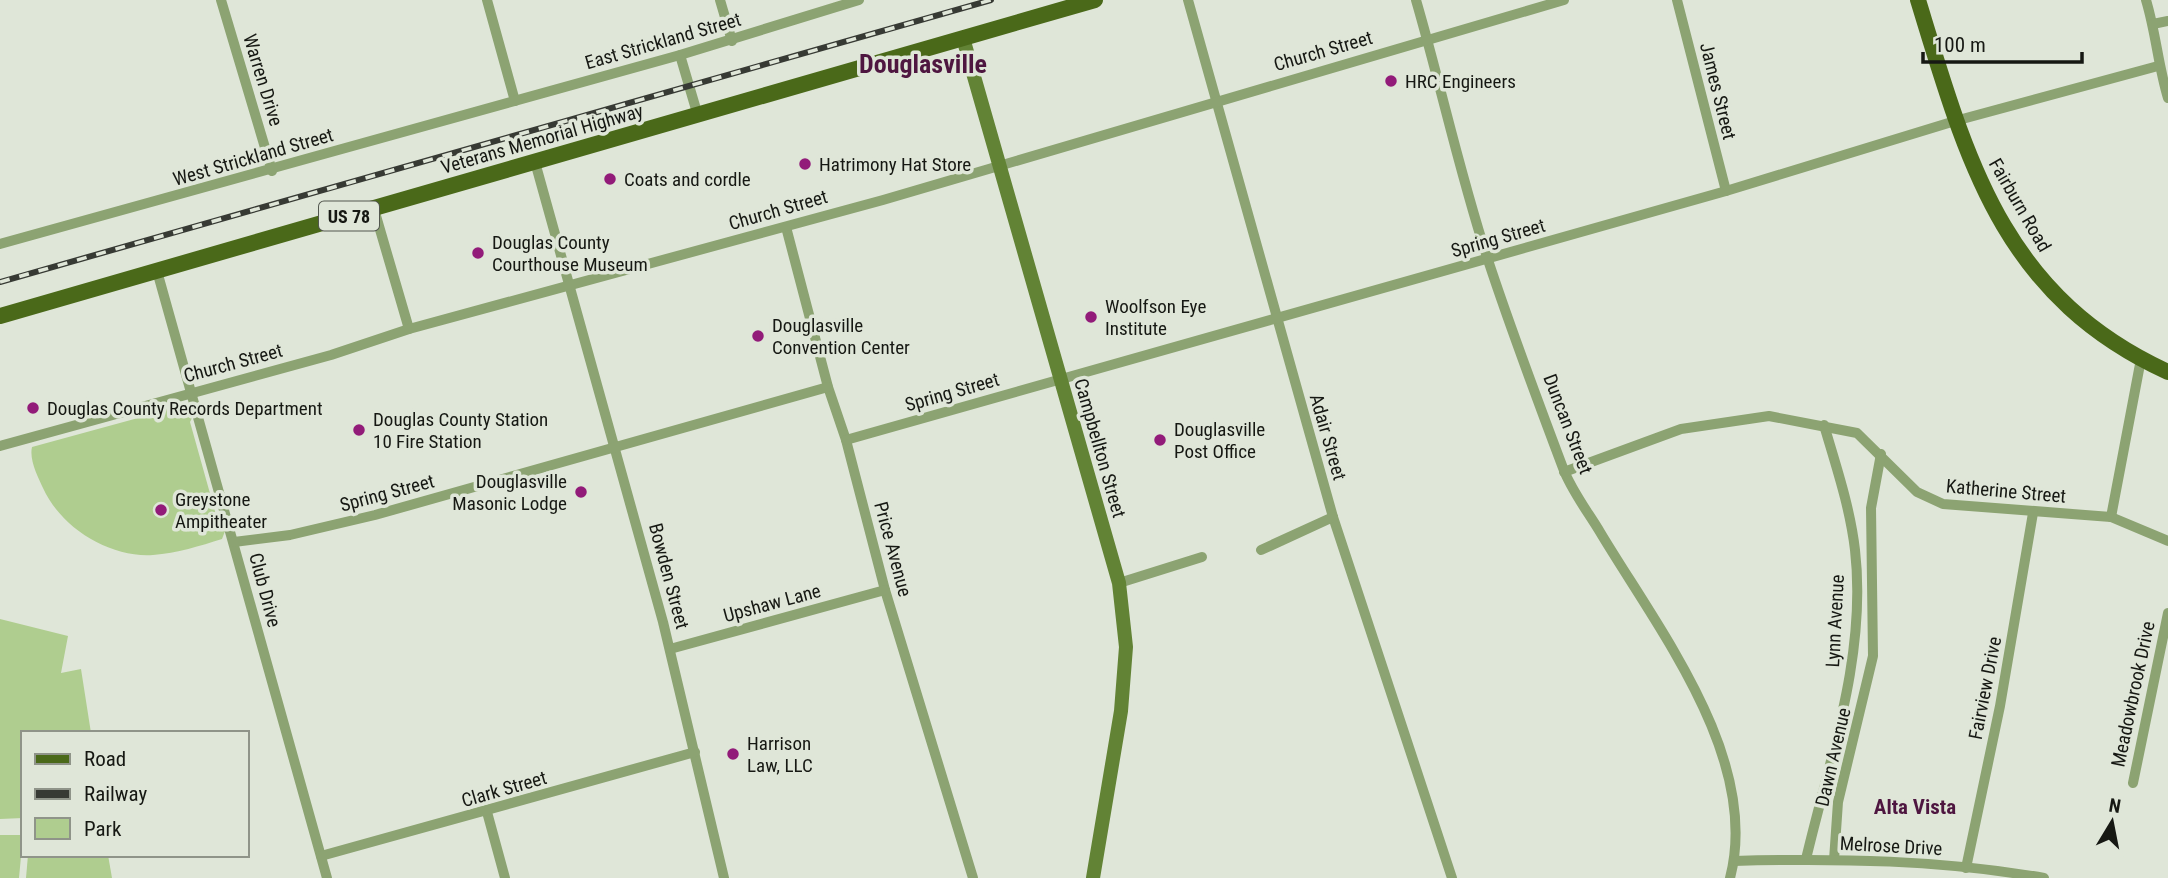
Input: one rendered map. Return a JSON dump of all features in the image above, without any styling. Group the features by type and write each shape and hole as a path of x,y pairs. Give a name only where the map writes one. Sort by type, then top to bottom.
{"main road":[{"name":"Veterans Memorial Highway","path":"0,316 1095,0"},
{"name":"Fairburn Road","path":"1918,0 1955,121 1975,174 2017,251 2070,307 2141,359 2168,372"},
{"name":"Campbellton Street","path":"963,37 1119,583 1126,647 1121,711 1093,878"}],"street":[{"name":"Warren Drive","path":"221,0 272,171"},
{"path":"487,0 515,101"},
{"path":"720,0 732,41"},
{"name":"East Strickland Street","path":"515,101 732,41 859,0"},
{"name":"Adair Street","path":"1188,0 1333,517 1452,878"},
{"name":"Duncan Street","path":"1416,0 1488,259 1564,472 1698,697 1732,783 1734,861 1730,878"},
{"name":"Church Street","path":"0,446 331,355 409,329 1000,166 1564,0"},
{"name":"James Street","path":"1677,0 1726,191"},
{"path":"2146,0 2153,24 2158,66 2168,98"},
{"path":"2153,24 2168,21"},
{"path":"680,55 698,116"},
{"name":"Spring Street","path":"846,439 1276,320 1726,191 1955,121 2158,66"},
{"name":"West Strickland Street","path":"0,244 272,171 515,101"},
{"name":"Bowden Street","path":"535,162 567,287 616,448 728,877"},
{"path":"374,209 409,329"},
{"name":"Price Avenue","path":"786,227 828,387 846,439 884,590 973,878"},
{"name":"Club Drive","path":"157,271 327,878"},
{"path":"2141,359 2111,517 2168,541"},
{"name":"Spring Street","path":"234,542 290,535 374,515 828,387"},
{"name":"Katherine Street","path":"1564,472 1694,427 1769,416 1857,433 1881,454 1908,484 1929,500 1951,505 2033,513 2111,517"},
{"name":"Lynn Avenue","path":"1806,859 1853,664 1857,610 1855,552 1849,512 1824,425"},
{"name":"Dawn Avenue","path":"1834,860 1838,802 1872,656 1871,508 1881,454"},
{"name":"Fairview Drive","path":"1966,868 2000,706 2033,513"},
{"path":"1261,550 1333,517"},
{"path":"1119,583 1202,557"},
{"name":"Upshaw Lane","path":"670,649 884,590"},
{"name":"Meadowbrook Drive","path":"2133,783 2168,613"},
{"name":"Clark Street","path":"321,856 488,812 695,752"},
{"path":"488,812 505,878"},
{"name":"Melrose Drive","path":"1734,861 1834,860 1966,868 2044,878"}],"green space":[{"path":"182,402 190,407 193,416 190,422 218,522 225,531 222,539 171,553 137,555 104,546 74,528 51,502 39,479 33,463 32,447 160,412 163,408"},
{"path":"0,619 68,636 61,673 81,669 91,731 21,731 21,818 0,819"},
{"path":"0,835 21,835 19,878 0,878"},
{"path":"28,857 108,857 112,878 26,878"}],"railway":[{"path":"0,282 991,0"}],"place":[{"name":"HRC Engineers","path":"1391,81"},
{"name":"Hatrimony Hat Store","path":"805,164"},
{"name":"Coats and cordle","path":"610,179"},
{"name":"Douglas County Courthouse Museum","path":"478,253"},
{"name":"Woolfson Eye Institute","path":"1091,317"},
{"name":"Douglasville Convention Center","path":"758,336"},
{"name":"Douglas County Records Department","path":"33,408"},
{"name":"Douglas County Station 10 Fire Station","path":"359,430"},
{"name":"Douglasville Post Office","path":"1160,440"},
{"name":"Douglasville Masonic Lodge","path":"581,492"},
{"name":"Greystone Ampitheater","path":"161,510"},
{"name":"Harrison Law, LLC","path":"733,754"}],"district":[{"name":"Douglasville","path":"923,64"},
{"name":"Alta Vista","path":"1915,807"}]}
